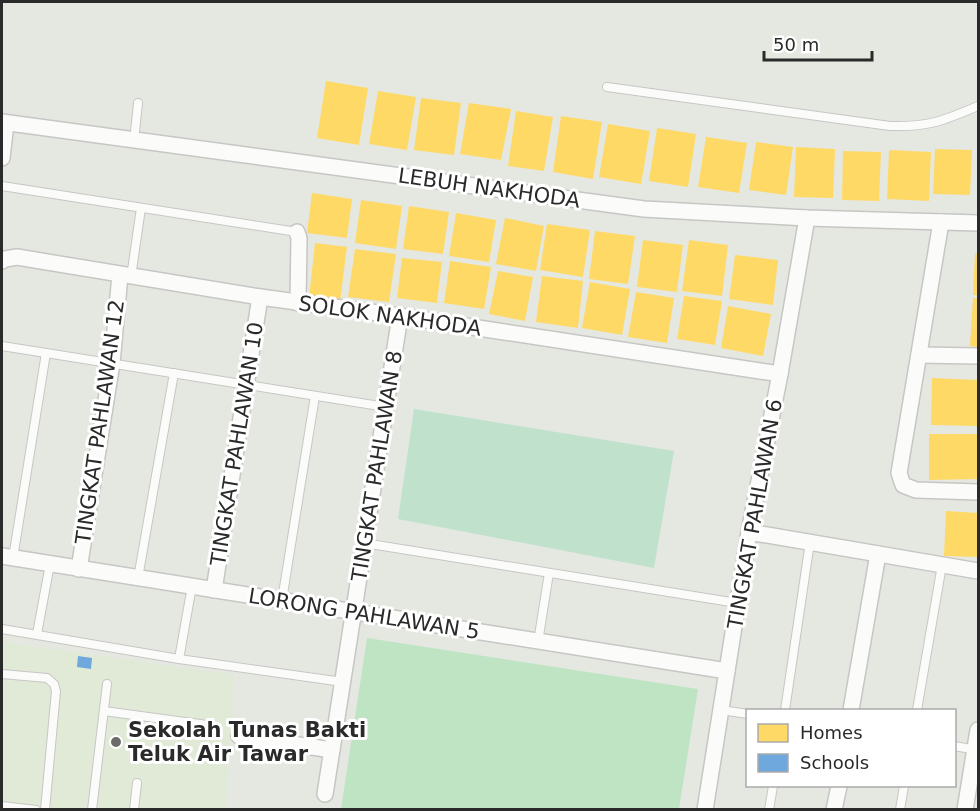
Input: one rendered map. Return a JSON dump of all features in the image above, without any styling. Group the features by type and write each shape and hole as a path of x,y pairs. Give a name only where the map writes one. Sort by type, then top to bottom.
{"street":[{"name":"LEBUH NAKHODA","path":"4,123 644,209 807,218 978,223"},
{"path":"2,158 4,123"},
{"name":"TINGKAT PAHLAWAN 6","path":"705,810 749,532 807,218"},
{"path":"941,222 899,473 903,485 916,490 978,492"},
{"path":"297,232 299,238 298,303"},
{"name":"SOLOK NAKHODA","path":"2,261 17,257 298,303 400,316 780,374"},
{"name":"TINGKAT PAHLAWAN 12","path":"79,568 125,276"},
{"name":"TINGKAT PAHLAWAN 10","path":"214,590 260,297"},
{"name":"TINGKAT PAHLAWAN 8","path":"325,794 400,316"},
{"path":"919,355 978,356"},
{"path":"749,532 978,571"},
{"path":"851,709 878,554"},
{"name":"LORONG PAHLAWAN 5","path":"7,557 727,671"},
{"path":"965,810 977,750 978,730"},
{"path":"239,736 332,750"},
{"path":"834,810 838,787"}],"lane":[{"path":"607,87 890,126 935,123 978,106"},
{"path":"134,141 138,104"},
{"path":"2,186 297,232"},
{"path":"125,276 141,208"},
{"path":"2,346 386,408"},
{"path":"7,557 46,353"},
{"path":"138,578 174,374"},
{"path":"282,600 315,396"},
{"path":"784,709 810,542"},
{"path":"364,543 737,603"},
{"path":"37,634 50,564"},
{"path":"917,709 942,565"},
{"path":"538,642 549,573"},
{"path":"179,659 192,586"},
{"path":"2,629 179,659 343,682"},
{"path":"2,674 46,678 54,684 56,691 45,810"},
{"path":"92,810 107,684"},
{"path":"721,710 746,714"},
{"path":"104,711 207,725"},
{"path":"956,746 977,750"},
{"path":"134,810 137,783"},
{"path":"769,810 772,787"},
{"path":"900,810 904,787"},
{"path":"2,806 36,810"}],"shaded area":[{"path":"414,409 674,451 654,568 398,519"},
{"name":"Sekolah Tunas Bakti Teluk Air Tawar","path":"2,642 234,675 226,809 2,810"}],"green space":[{"path":"367,638 698,689 679,809 341,809"}],"building: Homes":[{"path":"326,81 368,88 359,145 317,138"},
{"path":"378,91 416,97 407,150 369,144"},
{"path":"421,98 461,103 454,155 414,150"},
{"path":"469,103 511,109 501,160 460,154"},
{"path":"516,111 553,117 544,171 508,166"},
{"path":"561,116 602,122 593,179 553,172"},
{"path":"608,124 650,131 641,184 599,177"},
{"path":"657,128 696,134 688,187 649,181"},
{"path":"706,137 747,143 739,193 698,187"},
{"path":"756,142 793,147 786,195 749,190"},
{"path":"796,147 835,149 833,198 794,197"},
{"path":"935,149 972,150 970,195 933,194"},
{"path":"889,150 931,152 929,201 887,199"},
{"path":"843,151 881,152 879,201 842,200"},
{"path":"312,193 352,199 347,238 307,233"},
{"path":"361,200 402,206 396,249 355,243"},
{"path":"409,206 449,212 443,254 403,249"},
{"path":"456,213 496,220 489,262 449,256"},
{"path":"505,218 544,226 536,271 496,264"},
{"path":"547,224 590,230 583,277 540,270"},
{"path":"595,231 635,236 628,284 589,279"},
{"path":"643,240 683,245 677,292 637,287"},
{"path":"689,240 728,245 722,296 682,291"},
{"path":"315,243 347,247 340,302 309,298"},
{"path":"355,249 396,254 389,302 348,297"},
{"path":"975,253 978,254 978,295 973,295"},
{"path":"735,255 778,260 773,305 729,299"},
{"path":"402,258 442,262 437,303 397,298"},
{"path":"450,261 491,267 484,309 444,303"},
{"path":"498,271 533,277 525,321 489,314"},
{"path":"542,276 583,281 578,328 536,322"},
{"path":"590,282 630,289 622,335 582,328"},
{"path":"636,292 674,298 667,343 628,337"},
{"path":"684,296 722,301 715,345 677,339"},
{"path":"973,298 978,298 978,347 970,346"},
{"path":"728,306 771,314 763,356 721,348"},
{"path":"932,378 978,380 978,426 931,425"},
{"path":"929,434 978,434 978,479 929,480"},
{"path":"946,511 978,513 978,557 944,556"}],"building: Schools":[{"path":"78,656 92,658 91,669 77,667"}],"place":[{"name":"Sekolah Tunas Bakti Teluk Air Tawar","path":"116,742"}]}
